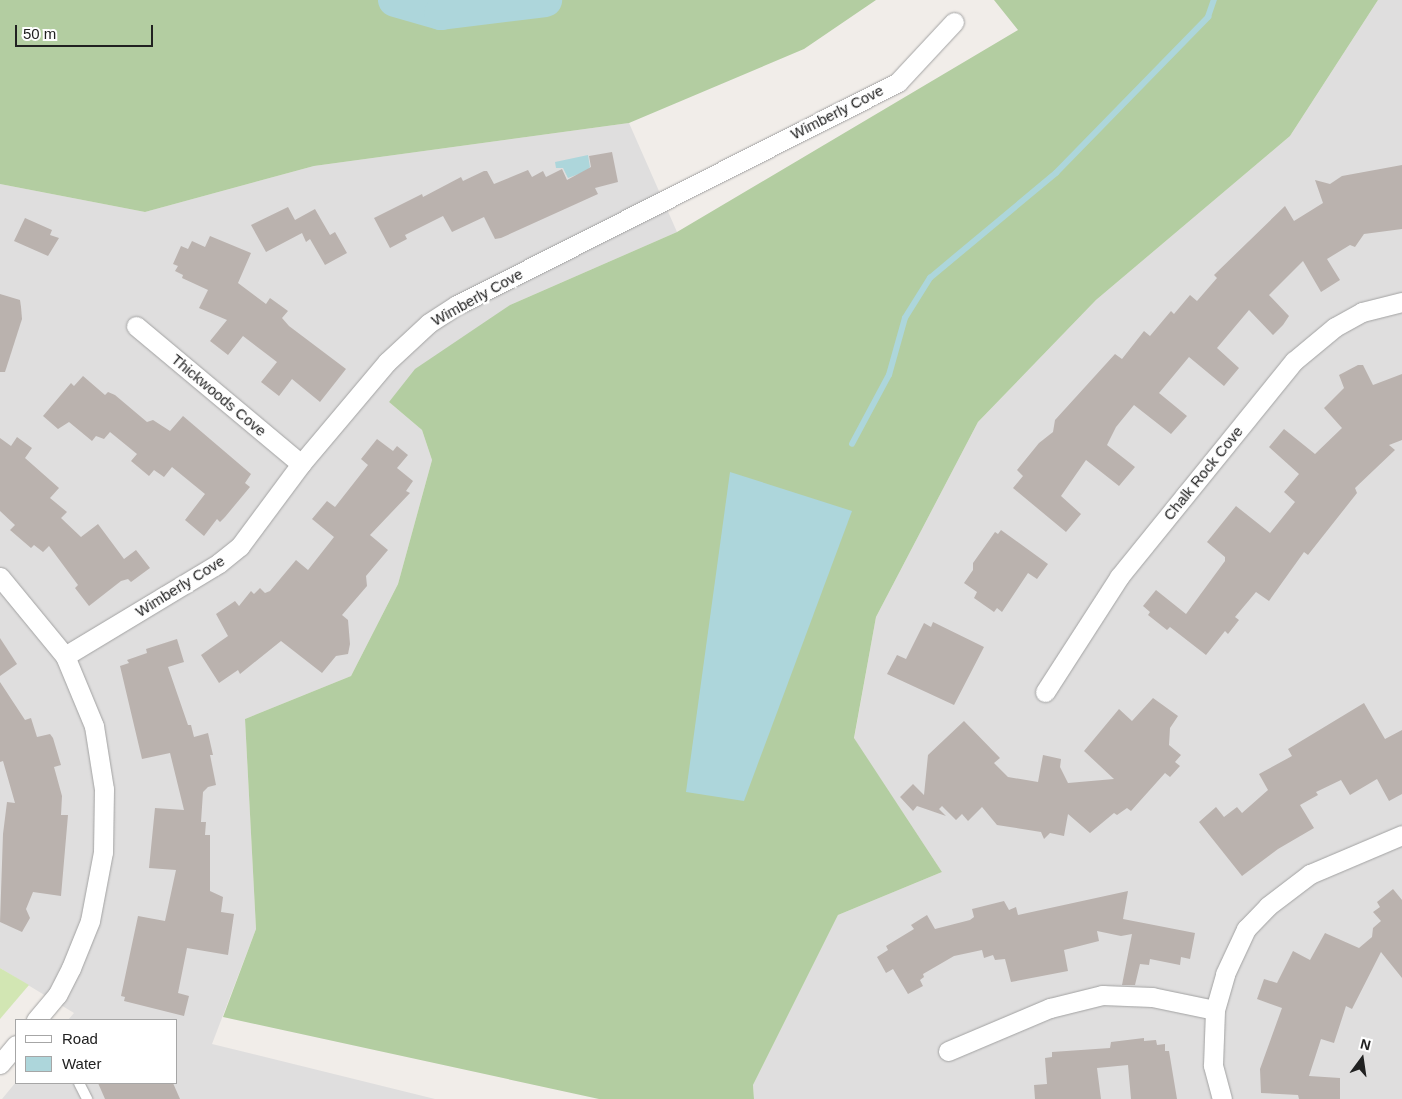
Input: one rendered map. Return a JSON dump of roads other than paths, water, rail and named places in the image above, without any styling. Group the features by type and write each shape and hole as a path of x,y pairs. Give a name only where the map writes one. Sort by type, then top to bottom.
{"street":[{"name":"Wimberly Cove","path":"65,656 220,563 240,546 301,464 387,362 428,323 457,304 898,82 954,22"},
{"name":"Chalk Rock Cove","path":"1045,692 1119,577 1294,361 1335,327 1362,312 1402,302"},
{"name":"Thickwoods Cove","path":"136,326 301,464"},
{"path":"0,577 65,656 94,726 104,789 103,852 90,921 81,945 57,995 37,1019"},
{"path":"1222,1099 1213,1065 1215,1010 1225,974 1246,929 1268,906 1310,874 1402,836"},
{"path":"948,1051 1050,1008 1102,995 1152,997 1215,1010"},
{"path":"0,1064 15,1046"}],"lane":[{"path":"80,1084 87,1099"}],"water":[{"path":"588,155 590,167 587,171 568,178 563,168 556,168 555,162"},
{"path":"730,472 852,511 744,801 686,792"}],"waterway":[{"path":"395,0 441,13 545,0"},
{"path":"852,444 889,375 905,318 930,278 1056,173 1208,17 1214,0"}]}
